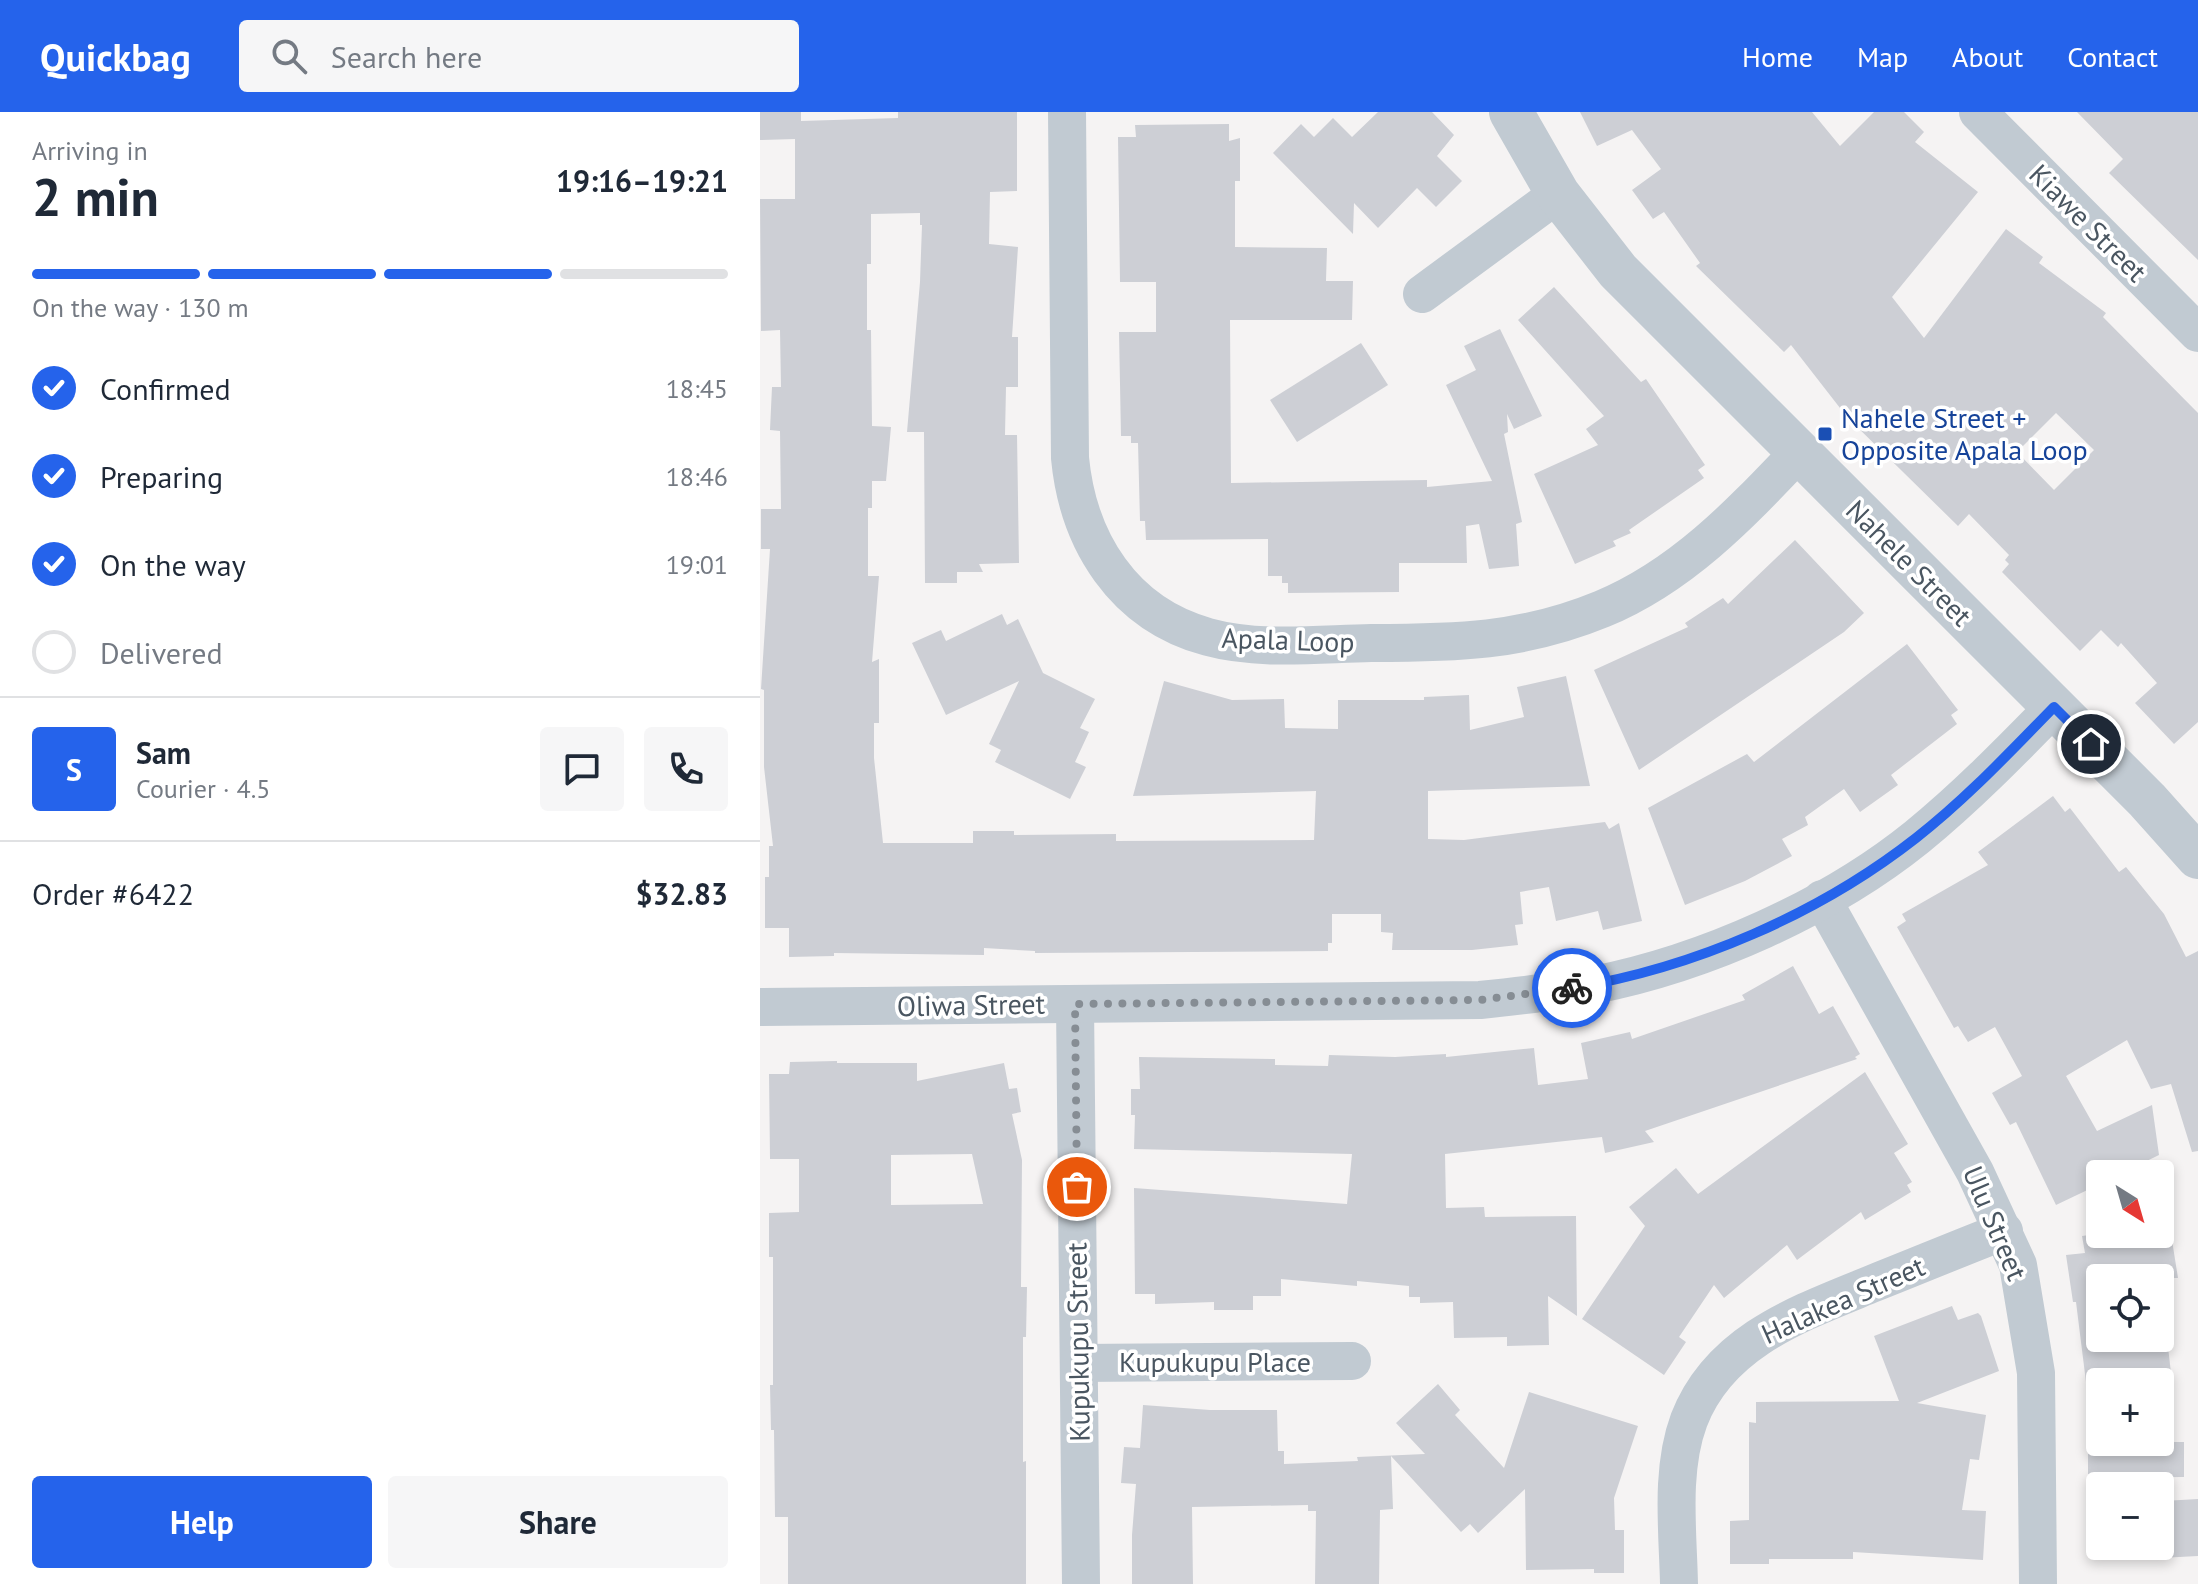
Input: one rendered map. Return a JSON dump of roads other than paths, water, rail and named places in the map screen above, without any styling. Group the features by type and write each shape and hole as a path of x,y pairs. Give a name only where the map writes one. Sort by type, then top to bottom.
{"street":[{"name":"Apala Loop","path":"1067,112 1070,458 1073,491 1087,532 1107,567 1129,593 1177,626 1209,637 1269,644 1465,642 1512,637 1557,626 1627,597 1681,565 1740,513 1799,452"},
{"name":"Nahele Street","path":"1511,112 1558,194 1618,271 2147,800 2198,857"},
{"name":"Kiawe Street","path":"1978,112 2198,333"},
{"path":"1422,294 1558,194"},
{"name":"Oliwa Street","path":"760,1007 1480,1000 1596,984 1708,952 1822,899 1915,838 1964,797 2054,707"},
{"name":"Ulu Street","path":"1822,899 1975,1172 2018,1265 2036,1373 2038,1584"},
{"name":"Kupukupu Street","path":"1075,1004 1081,1584"},
{"name":"Halakea Street","path":"1679,1584 1678,1495 1683,1445 1689,1421 1700,1399 1728,1361 1774,1326 1807,1310 2004,1231"},
{"name":"Kupukupu Place","path":"1079,1363 1352,1361"}],"place":[{"name":"Nahele Street + Opposite Apala Loop","path":"1825,434"}]}
